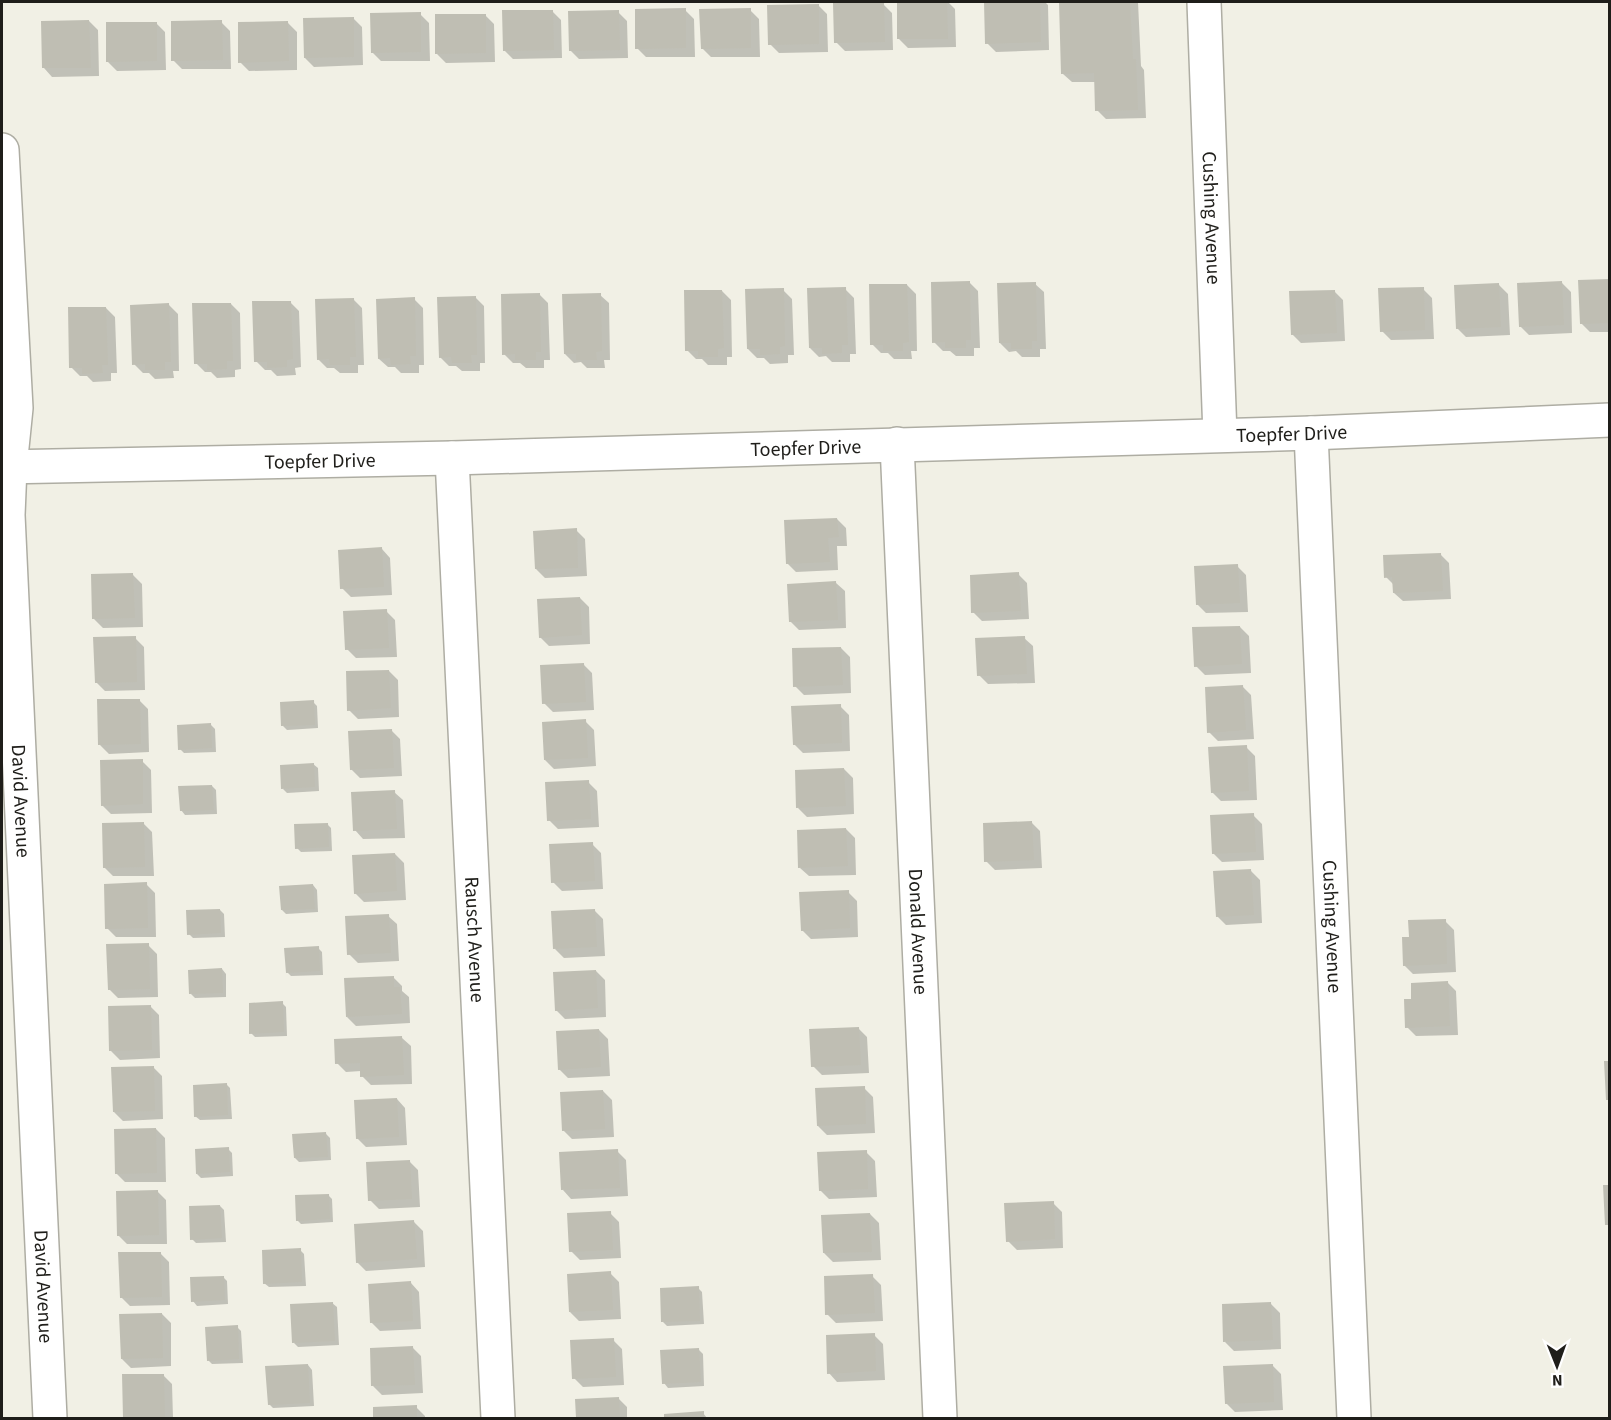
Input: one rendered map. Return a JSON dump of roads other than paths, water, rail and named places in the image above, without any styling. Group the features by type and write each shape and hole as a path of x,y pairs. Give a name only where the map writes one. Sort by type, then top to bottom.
{"street":[{"name":"Cushing Avenue","path":"1204,2 1220,435"},
{"name":"David Avenue","path":"2,150 16,408 6,467 50,1419"},
{"name":"Toepfer Drive","path":"6,467 452,458 1311,433 1610,420"},
{"name":"Cushing Avenue","path":"1311,433 1354,1419"},
{"name":"Donald Avenue","path":"897,444 940,1419"},
{"name":"Rausch Avenue","path":"452,458 498,1419"}]}
